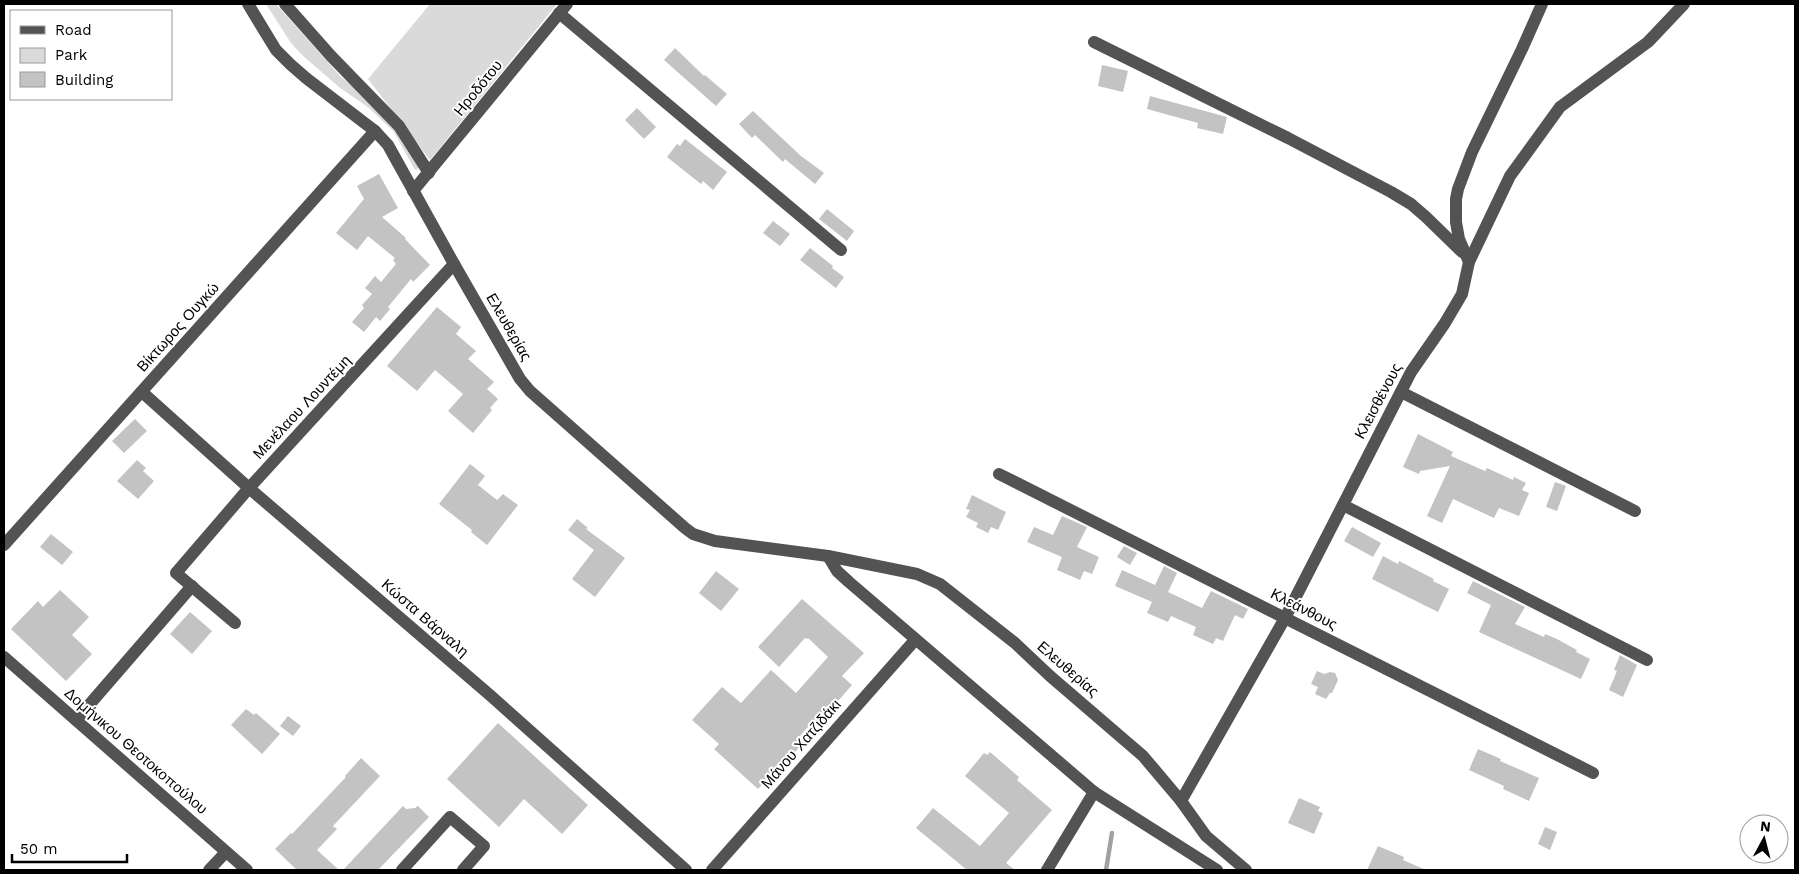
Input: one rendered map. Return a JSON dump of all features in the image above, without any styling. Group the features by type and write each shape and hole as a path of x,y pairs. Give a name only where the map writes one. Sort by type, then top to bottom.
{"street":[{"name":"Ελευθερίας","path":"248,4 276,50 290,64 381,136 394,154 502,350 526,385 685,528 694,534 715,541 828,556 917,574 940,584 1015,643 1150,763 1206,836 1246,870"},
{"path":"285,4 331,56 399,126 429,173"},
{"path":"1467,259 1459,239 1456,222 1456,199 1460,182 1472,152 1522,50 1542,4"},
{"name":"Κλεισθένους","path":"1181,801 1279,615 1343,505 1416,364 1445,323 1462,294 1467,259 1510,176 1560,107 1648,42 1684,4"},
{"path":"563,8 841,250"},
{"name":"Ηροδότου","path":"413,191 563,8"},
{"path":"1094,42 1288,138 1411,204 1467,259"},
{"name":"Βίκτωρος Ουγκώ","path":"4,545 375,131"},
{"name":"Μενέλαου Λουντέμη","path":"192,586 176,573 249,488 454,264"},
{"name":"Κώστα Βάρναλη","path":"142,392 249,488 491,696 686,870"},
{"path":"1401,392 1635,511"},
{"name":"Κλεάνθους","path":"999,474 1593,773"},
{"path":"1343,505 1647,660"},
{"path":"828,556 837,571 849,582 1094,792 1217,870"},
{"path":"76,720 192,586 235,623"},
{"name":"Μάνου Χατζιδάκι","path":"712,870 915,640"},
{"name":"Δομήνικου Θεοτοκοπούλου","path":"4,657 247,870"},
{"path":"1047,870 1094,792"},
{"path":"402,870 450,817 484,846 463,870"},
{"path":"209,870 226,852"}],"green space":[{"path":"266,4 276,4 341,77 391,123 420,167 415,170 394,132 369,108 339,87 302,55 291,43"},
{"path":"430,4 557,4 430,160 368,79"}],"building":[{"path":"675,48 704,76 727,94 716,106 664,60"},
{"path":"1102,65 1128,71 1123,92 1098,86"},
{"path":"1150,96 1227,117 1223,134 1197,128 1198,123 1147,109"},
{"path":"637,108 656,127 644,139 625,120"},
{"path":"753,111 801,156 824,173 815,184 785,159 783,162 755,135 752,138 739,124"},
{"path":"685,139 727,172 713,190 703,181 701,184 667,157 677,144 680,146"},
{"path":"379,174 398,208 382,217 406,238 430,265 413,282 411,279 388,307 390,309 380,321 376,317 364,332 352,322 364,308 362,305 372,294 365,288 375,276 381,282 396,264 393,260 395,258 368,236 357,250 336,233 364,199 357,186"},
{"path":"827,209 854,231 847,241 819,219"},
{"path":"773,221 790,234 780,246 763,233"},
{"path":"810,248 844,277 836,288 800,260"},
{"path":"437,307 461,327 456,334 476,351 468,359 494,382 487,389 498,399 490,408 492,410 473,433 448,411 463,394 435,370 417,391 387,366"},
{"path":"135,419 147,431 124,453 112,441"},
{"path":"1418,434 1453,452 1451,456 1485,471 1487,468 1513,480 1514,477 1526,483 1522,490 1529,493 1519,516 1499,508 1494,518 1453,499 1442,523 1427,516 1450,466 1420,471 1419,474 1403,467"},
{"path":"137,460 146,468 143,471 154,481 138,499 117,481"},
{"path":"470,464 485,476 478,485 497,500 503,494 518,505 487,545 471,532 472,530 439,504"},
{"path":"1555,482 1566,486 1557,511 1546,507"},
{"path":"972,495 1006,512 998,530 991,527 988,533 976,527 978,523 966,517 970,510 966,509"},
{"path":"1062,516 1087,527 1077,547 1099,557 1092,574 1084,571 1080,580 1057,570 1062,557 1027,542 1034,527 1053,535"},
{"path":"577,519 588,528 586,529 625,558 595,597 572,579 594,550 568,530"},
{"path":"1352,527 1381,543 1373,557 1344,541"},
{"path":"51,534 73,552 62,565 40,547"},
{"path":"1124,546 1137,553 1130,565 1117,557"},
{"path":"1383,556 1398,564 1399,561 1449,589 1438,612 1372,579"},
{"path":"1164,566 1177,573 1168,592 1202,608 1211,591 1248,609 1243,619 1235,615 1223,641 1216,638 1213,644 1193,635 1196,627 1171,616 1168,622 1147,613 1152,602 1115,586 1122,570 1155,585"},
{"path":"716,571 739,589 721,611 699,593"},
{"path":"1473,581 1525,607 1515,624 1544,637 1545,634 1557,639 1590,659 1581,679 1479,632 1491,605 1467,593"},
{"path":"60,590 89,617 72,635 92,654 66,681 11,629 38,601 43,607"},
{"path":"802,599 864,653 842,676 852,685 831,709 827,706 797,739 802,744 784,765 781,762 758,789 714,749 719,744 692,720 722,687 741,703 771,670 796,693 828,657 808,638 805,638 779,667 758,647"},
{"path":"190,612 212,631 192,654 170,634"},
{"path":"1620,655 1637,665 1623,697 1609,690 1617,671 1614,670"},
{"path":"1317,671 1324,674 1335,673 1338,680 1332,693 1326,699 1315,694 1318,687 1311,684"},
{"path":"246,709 254,715 256,713 280,734 262,754 231,725"},
{"path":"288,716 301,726 293,736 280,726"},
{"path":"498,723 588,805 562,834 524,799 499,827 447,779"},
{"path":"1478,749 1539,778 1529,801 1503,789 1504,786 1469,770"},
{"path":"990,752 1019,777 1017,780 1052,810 1006,863 1015,870 967,870 916,828 933,808 980,846 1009,813 965,776 984,753 987,755"},
{"path":"361,758 380,776 333,826 337,829 317,850 339,870 297,870 275,849 292,834 346,777"},
{"path":"1299,798 1320,807 1318,811 1323,813 1314,834 1288,823"},
{"path":"403,806 406,809 418,806 429,817 378,870 343,870"},
{"path":"1545,827 1557,832 1550,850 1538,844"},
{"path":"1378,846 1404,857 1403,860 1426,870 1367,870"}],"waterway":[{"path":"1106,870 1112,833"}]}
